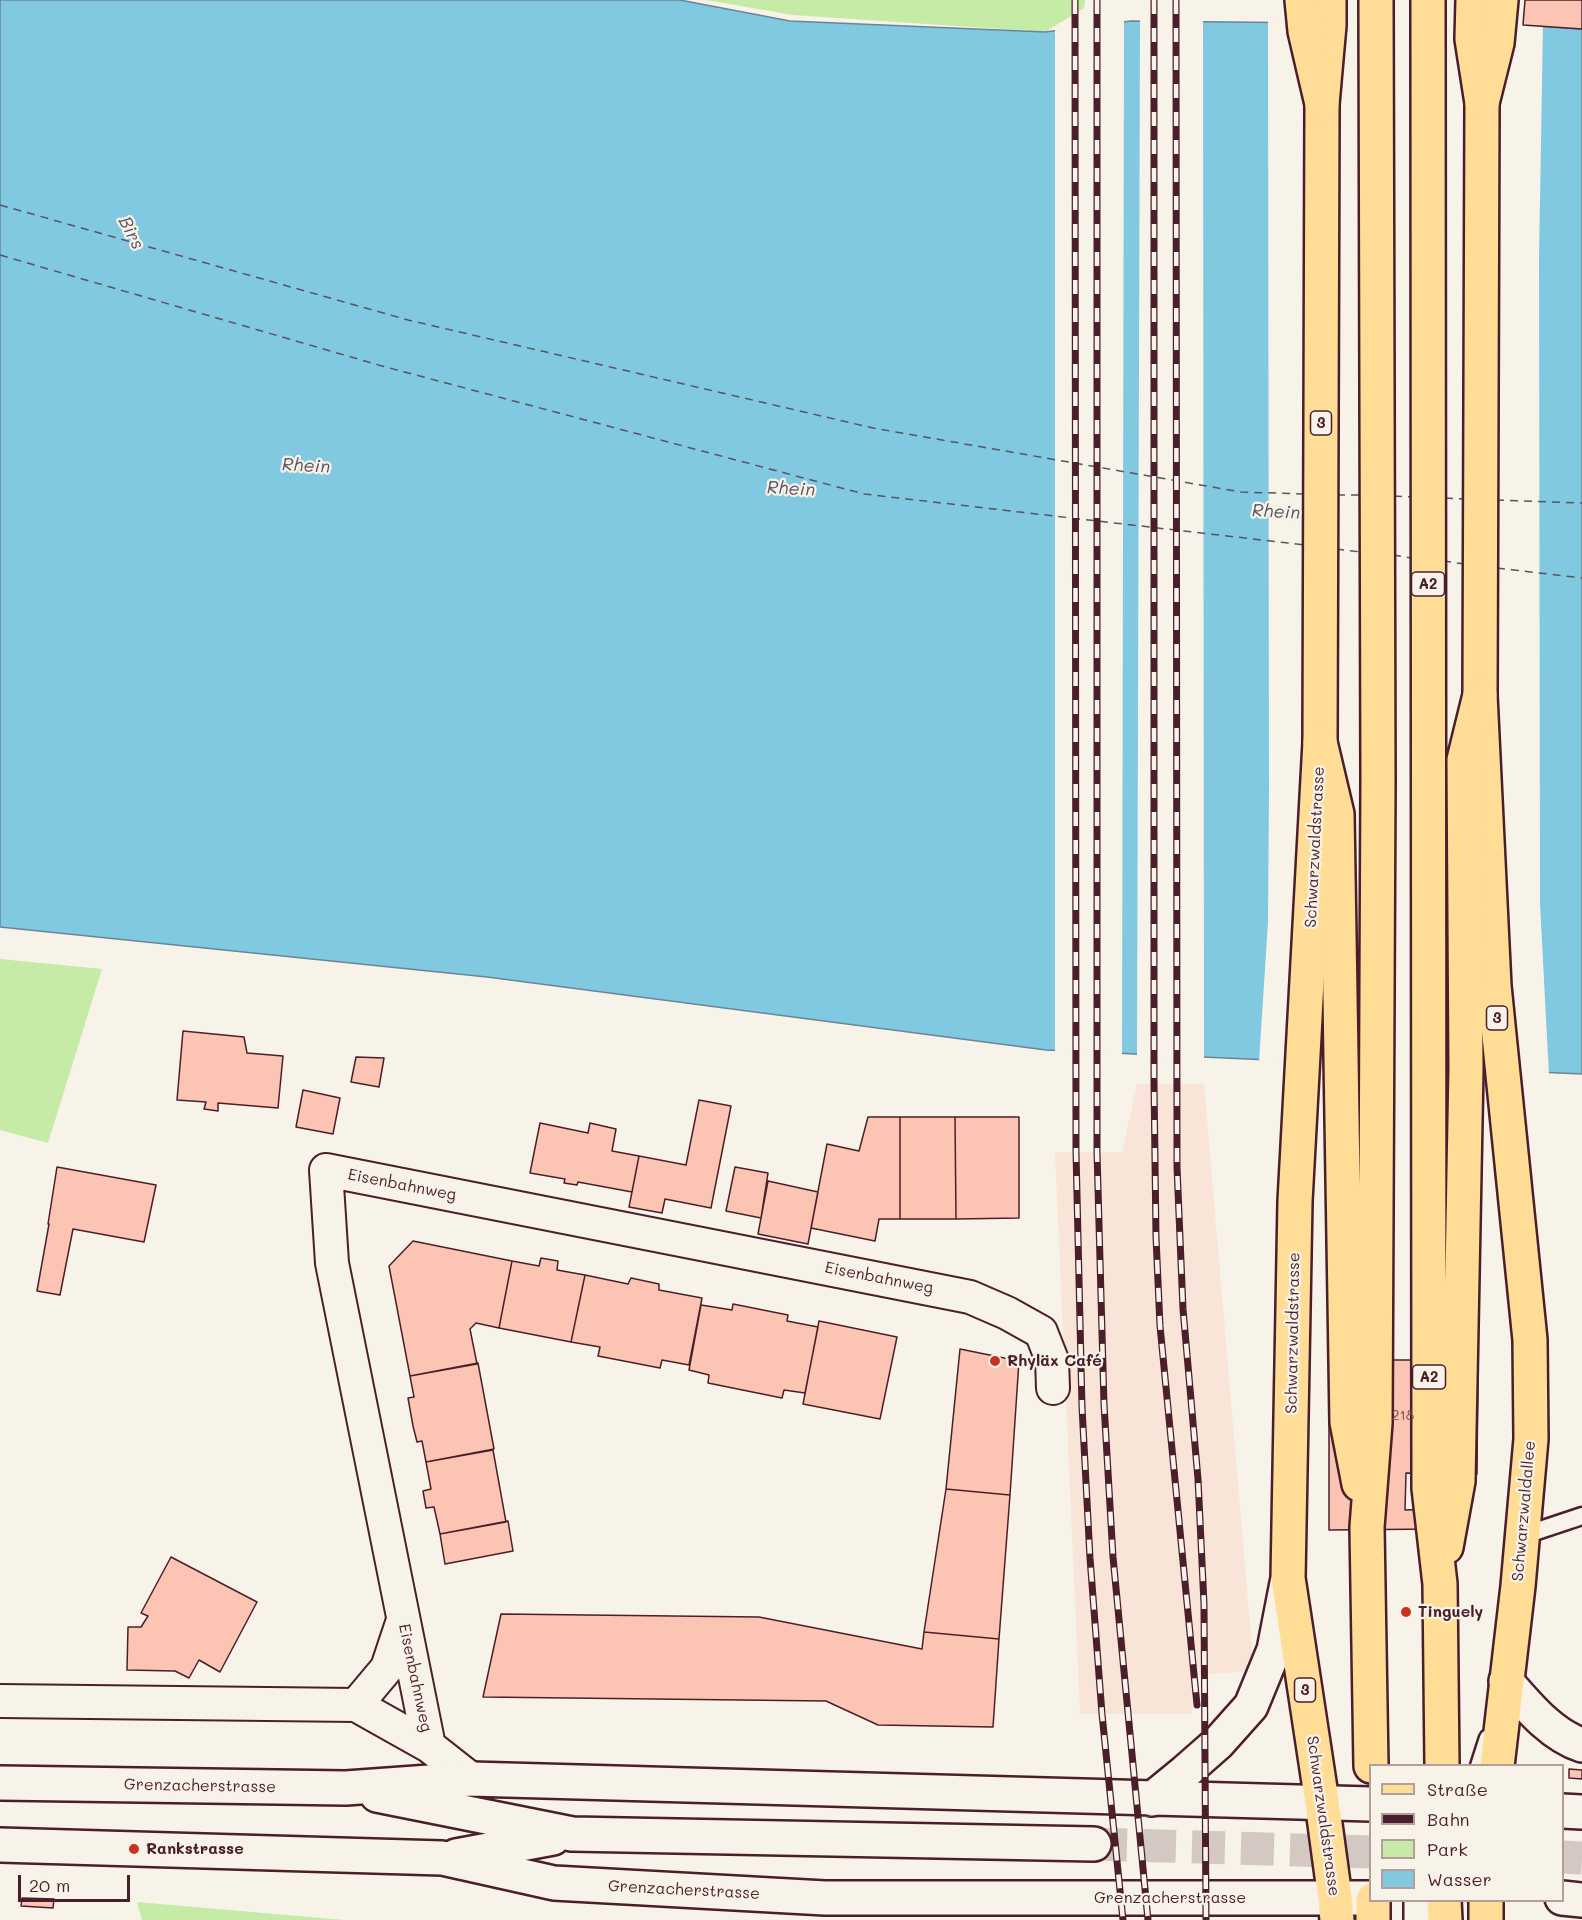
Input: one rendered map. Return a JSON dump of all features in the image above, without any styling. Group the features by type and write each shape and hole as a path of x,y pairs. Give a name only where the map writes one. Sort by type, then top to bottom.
{"main road":[{"path":"1302,0 1305,32 1322,104"},
{"name":"3","path":"1320,742 1322,104 1329,0"},
{"path":"1371,1764 1367,1527 1375,1423 1376,1293 1378,780 1376,0"},
{"name":"A2","path":"1428,0 1429,1488 1440,1584 1442,1764"},
{"name":"3","path":"1473,0 1472,39 1482,103 1480,694"},
{"path":"1482,103 1497,43 1502,0"},
{"path":"1440,1584 1458,1481 1466,1069 1464,760 1480,694"},
{"name":"Schwarzwaldallee","path":"1480,694 1494,986 1530,1340 1530,1439 1497,1764"},
{"path":"1320,742 1336,814 1347,1422 1367,1527"},
{"name":"Schwarzwaldstrasse","path":"1320,742 1310,956 1297,1145 1288,1578 1336,1909"},
{"path":"1152,1799 1218,1743 1251,1706 1274,1650 1288,1578"},
{"path":"1506,1681 1559,1734 1582,1744"},
{"name":"Grenzacherstrasse","path":"0,1783 346,1788 471,1779 1369,1804"},
{"path":"346,1788 425,1806 572,1834 1094,1844"},
{"path":"1564,1812 1582,1812"},
{"path":"442,1858 572,1834"},
{"name":"Grenzacherstrasse","path":"0,1845 442,1858 554,1883 825,1898 1336,1909 1369,1900"},
{"path":"1564,1898 1582,1900"},
{"path":"1372,1902 1373,1920"},
{"path":"1421,1902 1421,1920"},
{"path":"1444,1902 1444,1920"},
{"path":"1485,1920 1486,1902"}],"street":[{"name":"Eisenbahnweg","path":"471,1779 429,1746 332,1263 326,1170 970,1297 1041,1332 1052,1360 1053,1388"},
{"path":"356,1705 387,1668 403,1619"},
{"path":"0,1701 356,1705 429,1746"}],"lane":[{"path":"1522,1536 1582,1516"},
{"name":"Schwarzwaldallee","path":"1480,1764 1506,1681"}],"shaded area":[{"path":"1137,1084 1204,1084 1254,1671 1192,1675 1192,1714 1080,1714 1055,1152 1122,1152"}],"green space":[{"path":"706,0 1085,0 1084,8 1045,32 793,15"},
{"path":"0,959 102,969 48,1143 0,1130"},
{"path":"137,1902 344,1920 142,1920"}],"water":[{"path":"0,0 680,0 790,21 1045,32 1131,21 1523,25 1582,29 1582,1074 1046,1050 487,977 0,927"}],"pier":[{"path":"1140,18 1203,18 1204,1060 1137,1057"},
{"path":"1124,19 1122,1056 1055,1053 1055,28"},
{"path":"1268,19 1543,23 1539,259 1540,904 1549,1075 1259,1062 1268,922"}],"building":[{"path":"1525,0 1582,0 1582,29 1523,25"},
{"path":"183,1031 244,1037 247,1053 283,1056 278,1108 218,1103 218,1111 204,1109 206,1102 177,1100"},
{"path":"356,1057 384,1058 379,1087 351,1082"},
{"path":"303,1090 340,1098 333,1134 296,1127"},
{"path":"699,1100 731,1106 711,1208 665,1199 662,1213 629,1207 639,1156 686,1165"},
{"path":"868,1117 900,1117 900,1219 879,1219 875,1241 811,1228 827,1144 859,1151"},
{"path":"900,1117 955,1117 956,1219 900,1219"},
{"path":"955,1117 1019,1117 1019,1218 956,1219"},
{"path":"540,1123 588,1133 590,1123 616,1129 612,1151 639,1156 632,1192 578,1182 577,1185 564,1183 565,1179 530,1173"},
{"path":"57,1167 156,1185 144,1242 73,1229 60,1295 37,1291"},
{"path":"735,1167 768,1173 761,1218 726,1211"},
{"path":"768,1181 818,1192 808,1244 758,1234"},
{"path":"413,1241 512,1261 499,1328 476,1323 470,1329 477,1364 410,1376 389,1266"},
{"path":"541,1258 558,1261 557,1270 585,1275 571,1342 499,1328 512,1261 539,1266"},
{"path":"585,1275 628,1284 631,1278 659,1284 659,1290 702,1298 689,1365 662,1360 660,1368 598,1356 600,1347 571,1342"},
{"path":"733,1304 788,1315 787,1321 818,1327 805,1393 784,1390 782,1398 708,1383 709,1375 689,1370 701,1305 732,1310"},
{"path":"819,1321 897,1337 880,1419 803,1404"},
{"path":"960,1349 1019,1361 1010,1495 946,1489"},
{"path":"1329,1360 1478,1360 1477,1474 1406,1473 1405,1510 1436,1509 1436,1529 1329,1530"},
{"path":"478,1363 494,1449 426,1462 422,1441 417,1442 413,1426 408,1398 414,1397 410,1376"},
{"path":"493,1450 506,1522 440,1534 434,1507 426,1508 423,1491 431,1489 426,1462"},
{"path":"946,1489 1010,1495 999,1639 924,1632"},
{"path":"508,1521 513,1551 445,1564 440,1534"},
{"path":"171,1557 257,1602 220,1672 199,1660 189,1678 175,1671 127,1670 128,1627 141,1627 148,1616 141,1613"},
{"path":"501,1614 759,1617 922,1649 924,1632 999,1639 993,1727 878,1725 826,1701 483,1697"},
{"path":"1569,1769 1582,1770 1582,1779 1569,1778"},
{"path":"22,1898 54,1899 53,1908 21,1906"}],"ferry route":[{"path":"0,205 408,320 873,428 1241,492 1305,494"},
{"path":"0,255 382,366 864,494 1305,545"},
{"path":"1337,495 1362,495"},
{"path":"1394,496 1413,497"},
{"path":"1445,498 1464,499"},
{"path":"1496,500 1582,503"},
{"path":"1336,549 1361,552"},
{"path":"1393,555 1412,558"},
{"path":"1443,561 1465,564"},
{"path":"1497,568 1582,578"}],"tunnel":[{"path":"1094,1844 1369,1852"},
{"path":"1564,1857 1582,1858"}],"railway":[{"path":"1075,0 1076,1152 1082,1407 1090,1558 1102,1714 1123,1920"},
{"path":"1097,0 1097,1152 1104,1404 1113,1557 1148,1920"},
{"path":"1154,0 1156,1237 1160,1326 1197,1705"},
{"path":"1176,0 1177,1167 1183,1309 1198,1479 1204,1604 1206,1920"}],"place":[{"name":"Rhyläx Café","path":"995,1361"},
{"name":"Tinguely","path":"1406,1612"},
{"name":"Rankstrasse","path":"134,1849"}],"water label":[{"name":"Birs","path":"131,233"},
{"name":"Rhein","path":"306,466"},
{"name":"Rhein","path":"791,489"},
{"name":"Rhein","path":"1276,512"}]}
